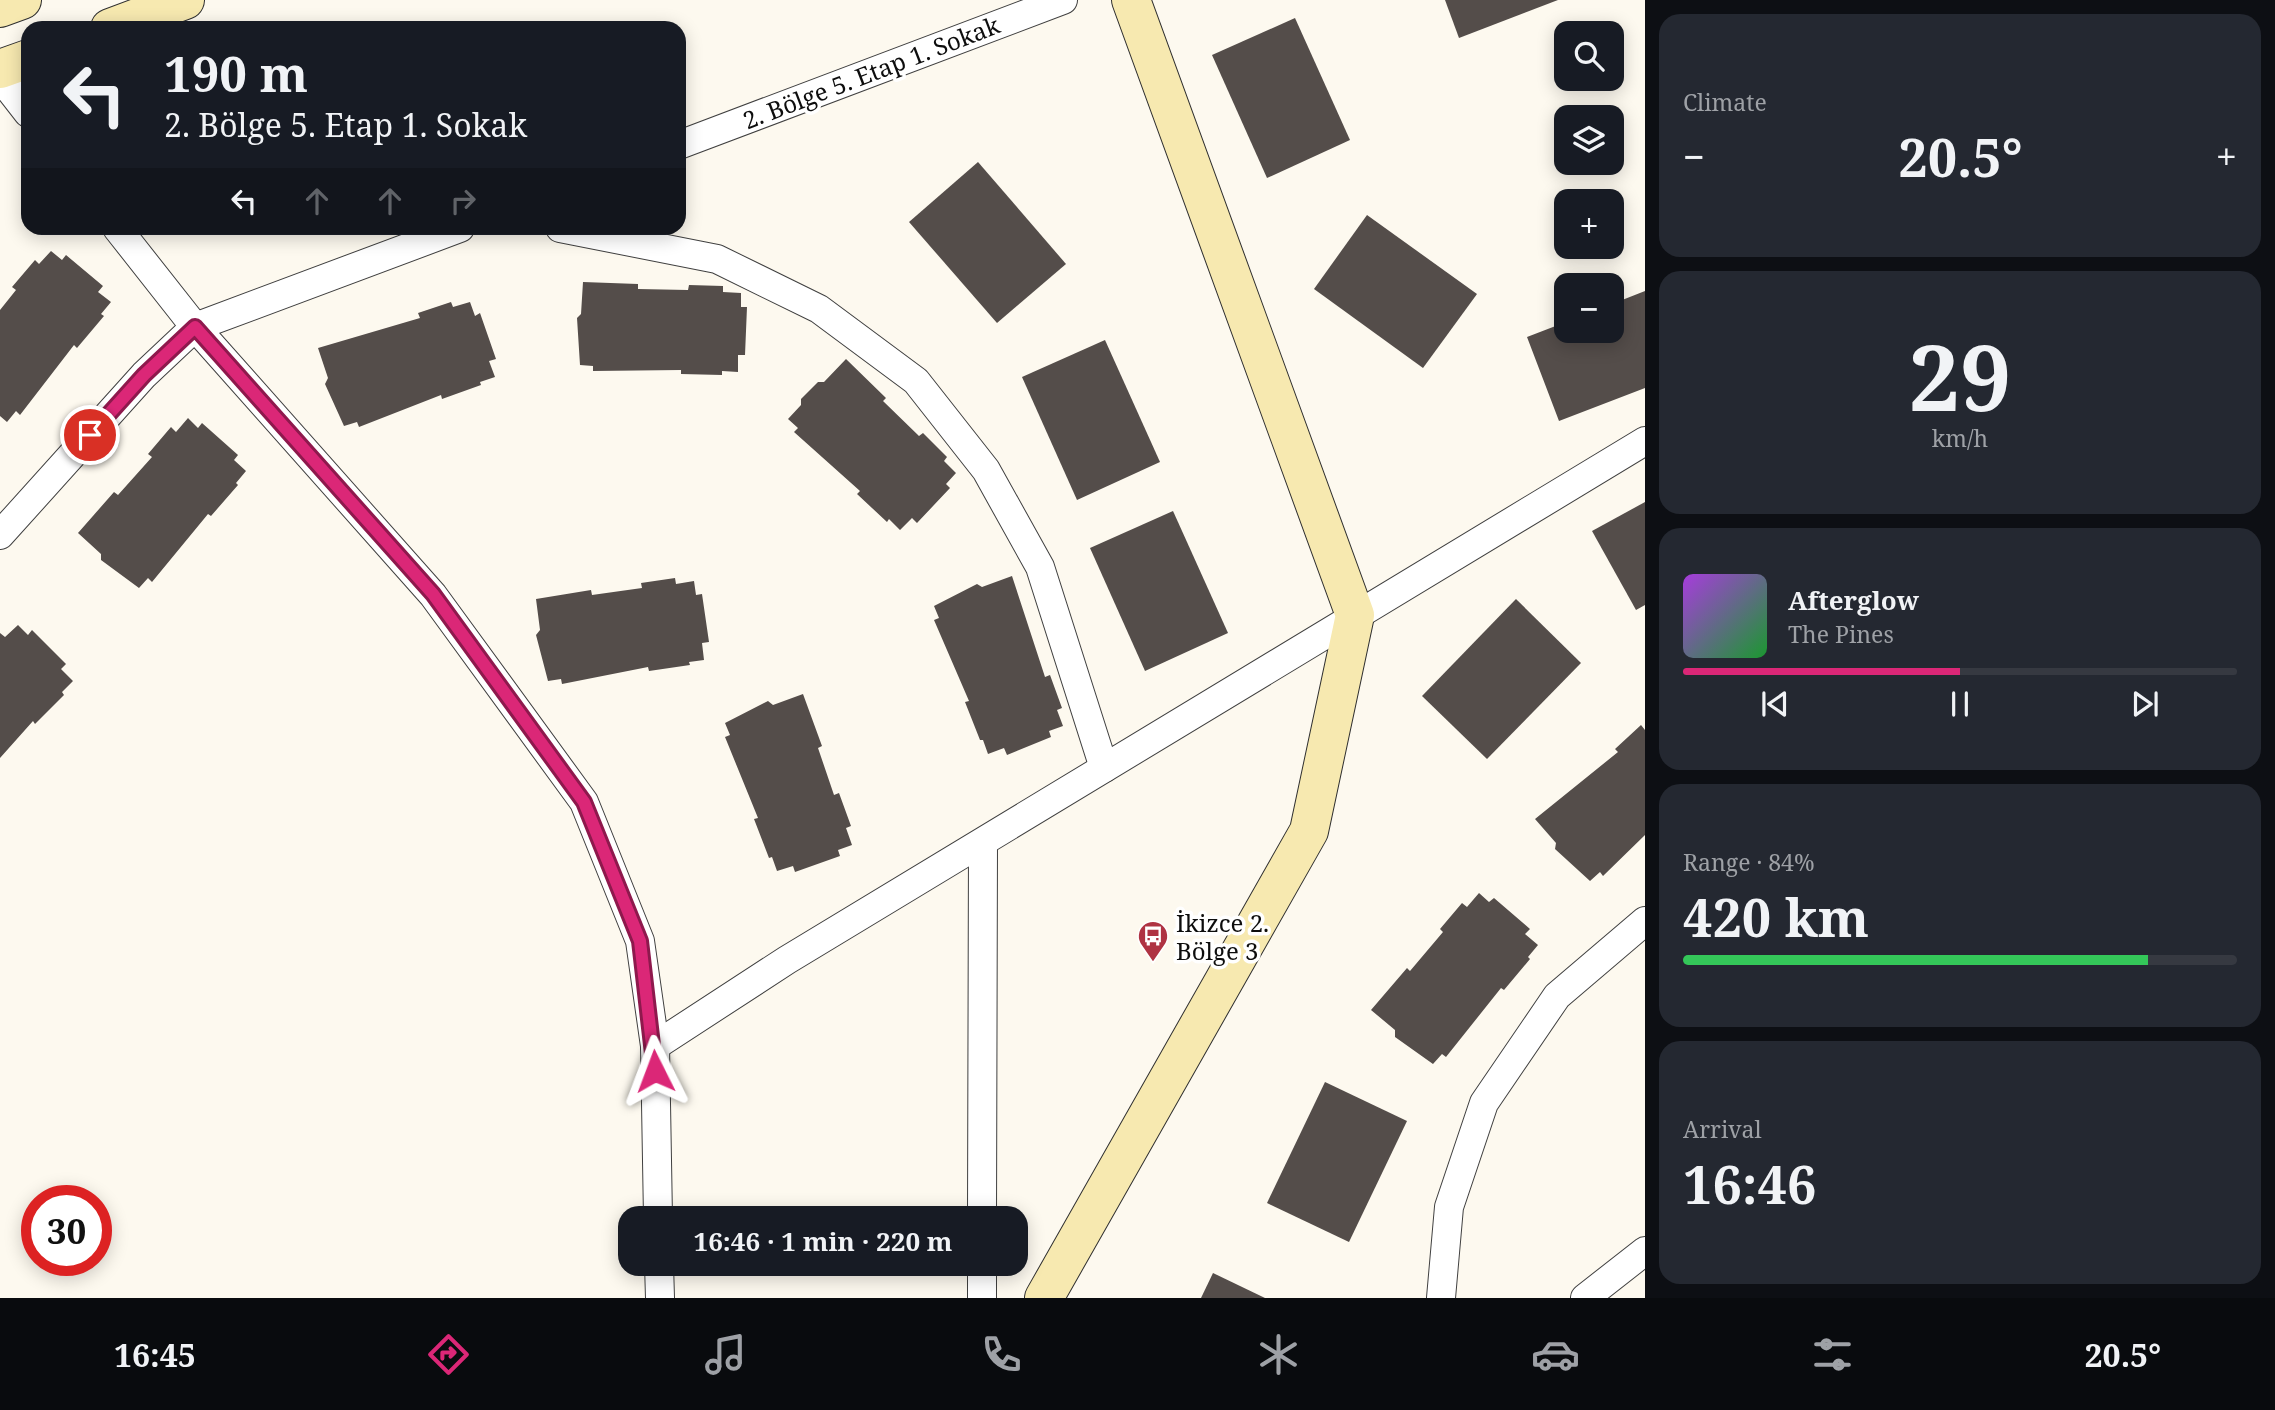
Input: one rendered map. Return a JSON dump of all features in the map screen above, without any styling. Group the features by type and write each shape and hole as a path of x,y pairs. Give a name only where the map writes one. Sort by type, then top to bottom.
{"street":[{"path":"0,8 22,0"},
{"path":"129,21 185,0"},
{"name":"2. Bölge 5. Etap 1. Sokak","path":"686,142 1062,0"},
{"path":"1044,1298 1309,831 1355,615 1131,0"},
{"path":"0,69 21,62"},
{"path":"0,77 21,104"},
{"path":"123,235 195,327 433,594 584,802 640,941 655,1046 658,1206"},
{"path":"0,535 144,375 195,327 441,235"},
{"path":"595,235 717,259 819,309 916,381 986,470 1040,567 1104,768"},
{"path":"655,1046 787,960 1645,441"},
{"path":"982,1206 983,843"},
{"path":"1441,1298 1449,1207 1484,1104 1557,996 1645,921"},
{"path":"1585,1298 1645,1251"},
{"path":"659,1276 660,1298"},
{"path":"982,1276 982,1298"}],"building":[{"path":"1445,0 1558,0 1459,38"},
{"path":"1295,18 1350,140 1267,178 1212,55"},
{"path":"978,162 1066,264 997,323 909,222"},
{"path":"1367,215 1477,294 1423,368 1314,289"},
{"path":"51,251 62,260 66,255 103,286 98,292 111,302 101,314 104,316 77,348 74,345 20,415 16,411 7,422 0,416 0,310 16,290 12,287 35,260 39,264"},
{"path":"583,282 638,284 638,289 688,290 689,285 723,286 723,292 741,293 741,307 747,307 745,355 738,355 738,372 722,371 722,375 681,374 681,370 593,371 593,366 580,365 577,318 581,314"},
{"path":"1645,291 1645,388 1559,421 1527,337 1554,327 1554,343 1624,343 1624,299"},
{"path":"451,302 453,307 470,302 475,316 480,313 496,359 489,361 495,377 480,382 481,385 442,399 441,395 359,427 357,422 344,426 325,384 328,378 318,348 420,318 418,313"},
{"path":"1105,340 1160,462 1077,500 1022,377"},
{"path":"846,359 886,398 883,401 919,436 923,433 947,457 944,461 956,473 946,484 950,488 917,523 912,518 900,530 889,519 887,522 857,494 860,491 794,432 798,428 788,419 801,405 801,399 818,382 824,382"},
{"path":"188,418 198,428 202,423 238,455 234,460 246,471 236,483 238,485 211,516 208,514 152,582 148,578 139,588 101,560 101,554 78,533 114,492 118,495 152,457 148,454 171,427 176,432"},
{"path":"1645,502 1645,605 1636,610 1592,531"},
{"path":"1173,511 1228,633 1145,671 1090,548"},
{"path":"1012,576 1045,677 1050,675 1062,708 1057,710 1063,726 1049,731 1051,737 1007,755 1004,748 988,754 965,702 969,701 934,620 939,618 934,606 977,584 982,587"},
{"path":"675,578 676,584 694,581 696,595 702,594 709,642 702,643 704,660 689,662 690,665 649,671 648,667 562,684 561,679 548,681 536,635 540,630 536,599 591,590 592,595 642,588 641,583"},
{"path":"1516,599 1581,663 1487,759 1422,696"},
{"path":"18,625 28,635 32,630 66,664 61,669 73,681 62,692 64,695 35,724 33,721 0,758 0,633 5,637"},
{"path":"803,694 822,746 818,748 834,795 839,793 851,826 846,828 852,845 838,850 840,856 795,872 793,866 777,871 772,857 769,858 754,819 758,818 725,737 730,735 725,723 768,701 773,705"},
{"path":"1641,725 1645,730 1645,835 1603,876 1600,872 1590,881 1555,849 1556,843 1535,819 1618,752 1615,749"},
{"path":"1479,893 1489,902 1494,898 1530,929 1525,934 1538,945 1528,957 1530,959 1504,990 1501,988 1446,1057 1442,1054 1433,1064 1395,1037 1395,1030 1371,1010 1407,968 1410,971 1443,932 1440,929 1462,903 1467,907"},
{"path":"1325,1082 1407,1121 1349,1242 1267,1203"},
{"path":"1213,1273 1265,1298 1201,1298"}],"place":[{"name":"İkizce 2. Bölge 3","path":"1153,963"}],"route":[{"path":"90,435 144,375 195,327 433,594 584,802 640,941 655,1046 655,1071"}]}
